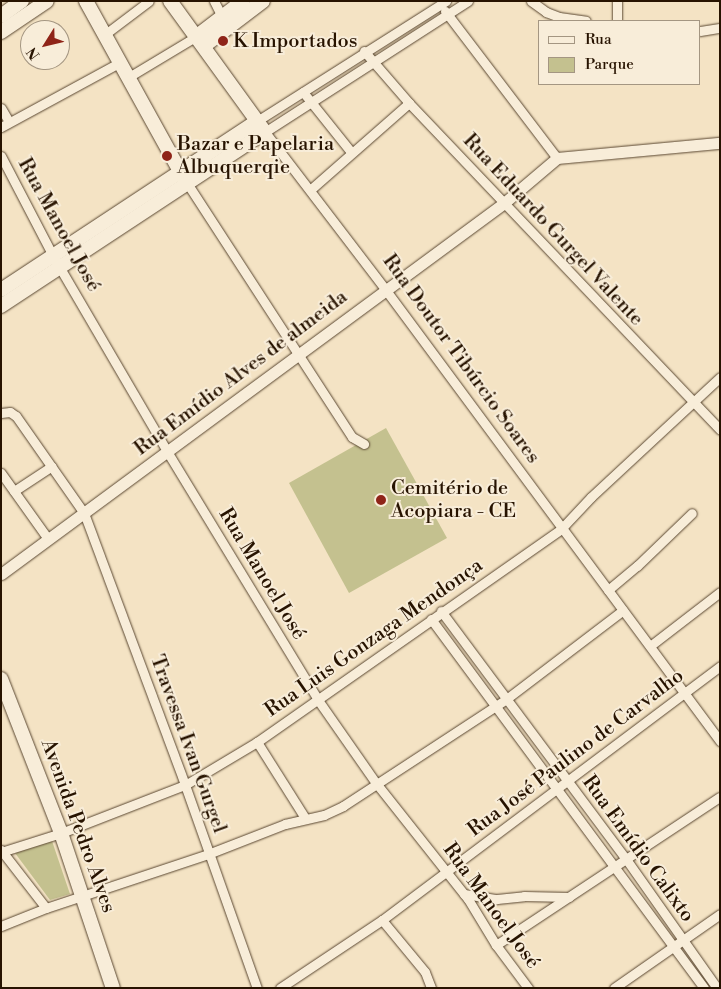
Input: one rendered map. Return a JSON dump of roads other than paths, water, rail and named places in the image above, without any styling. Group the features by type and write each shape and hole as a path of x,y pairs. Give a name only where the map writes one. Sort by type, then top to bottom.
{"main road":[{"path":"1,16 22,1"},
{"path":"1,32 47,1"},
{"path":"86,1 126,78 184,178"},
{"name":"Rua Doutor Tibúrcio Soares","path":"170,1 201,41 261,127"},
{"path":"225,23 243,1"},
{"path":"201,41 225,23 263,1"},
{"path":"1,306 57,261 261,127"},
{"path":"1,290 57,261"},
{"name":"Avenida Pedro Alves","path":"1,679 61,833 114,988"}],"street":[{"path":"104,35 149,1"},
{"path":"214,1 225,23"},
{"path":"261,127 310,104 468,1"},
{"path":"531,1 546,12 559,17 579,20"},
{"path":"617,1 617,20"},
{"path":"261,127 303,92 441,2 448,14 557,158 720,142"},
{"path":"701,31 720,28"},
{"path":"126,78 201,41"},
{"name":"Rua Eduardo Gurgel Valente","path":"364,51 409,103 720,430"},
{"path":"1,108 5,125 119,63"},
{"path":"303,92 310,104 351,152"},
{"path":"310,190 409,103"},
{"name":"Rua Doutor Tibúrcio Soares","path":"261,127 386,289 561,529 720,741"},
{"name":"Rua Manoel José","path":"1,156 57,261 168,452 318,700 376,783 464,894 496,945 528,988"},
{"name":"Rua Emídio Alves de almeida","path":"1,574 504,203 557,158"},
{"path":"184,178 352,437 364,444"},
{"name":"Rua Luis Gonzaga Mendonça","path":"2,851 61,833 185,785 257,742 441,611 561,529 591,498 720,377"},
{"name":"Travessa Ivan Gurgel","path":"1,413 10,412 16,416 84,513 185,785 257,988"},
{"path":"14,491 52,466"},
{"path":"1,473 48,539"},
{"path":"608,590 637,566 692,514"},
{"path":"650,646 720,592"},
{"path":"1,926 46,908 208,854 305,818 324,815 343,806 376,783 413,762 505,700 623,610"},
{"name":"Rua Emídio Calixto","path":"441,611 505,700 626,859 704,988"},
{"name":"Rua Emídio Calixto","path":"431,619 616,866 717,988"},
{"name":"Rua José Paulino de Carvalho","path":"280,988 382,920 720,666"},
{"path":"257,742 305,818"},
{"path":"496,945 720,797"},
{"path":"2,851 46,908"},
{"path":"464,894 497,899 524,896 569,896"},
{"path":"614,988 677,942 720,914"},
{"path":"382,920 425,972 431,988"}],"place":[{"name":"K Importados","path":"223,41"},
{"name":"Bazar e Papelaria Albuquerqie","path":"167,156"},
{"name":"Cemitério de Acopiara - CE","path":"381,500"}]}
